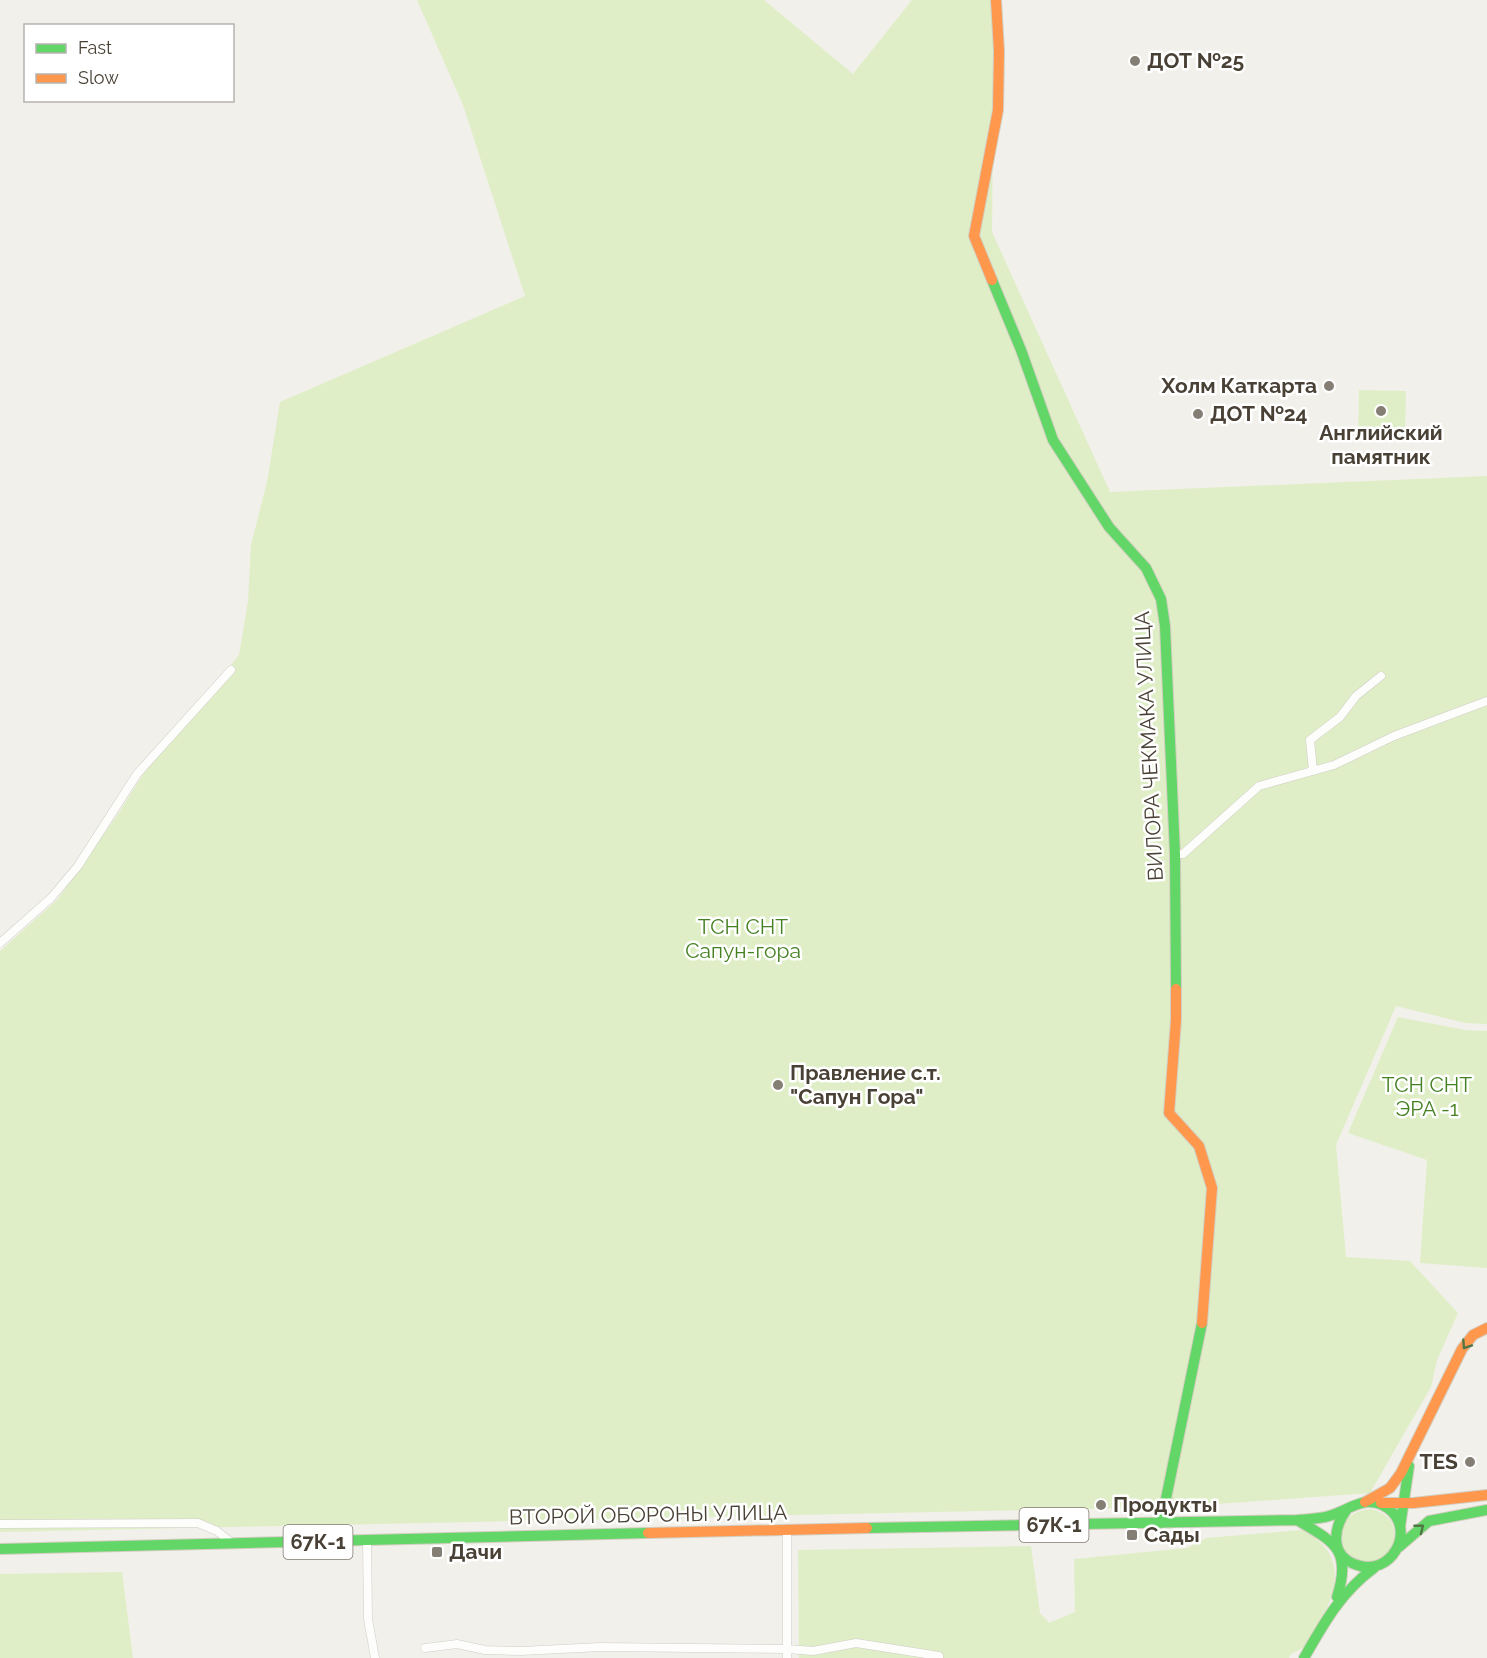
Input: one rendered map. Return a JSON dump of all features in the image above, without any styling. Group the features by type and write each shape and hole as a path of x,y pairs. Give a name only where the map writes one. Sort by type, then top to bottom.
{"main road":[{"name":"ВИЛОРА ЧЕКМАКА УЛИЦА","path":"996,0 999,40 998,110 974,236 1021,350 1053,440 1109,526 1146,568 1161,599 1165,626 1175,854 1176,1020 1169,1113 1199,1146 1212,1188 1204,1314 1161,1523"},
{"name":"67К-1","path":"1297,1520 1323,1517 1347,1509 1390,1488 1410,1459 1462,1349 1473,1335 1487,1328"},
{"name":"67К-1","path":"1398,1547 1402,1504 1410,1459"},
{"path":"1408,1474 1414,1495 1427,1502"},
{"path":"1380,1503 1402,1504 1487,1495"},
{"name":"67К-1","path":"1365,1502 1380,1503"},
{"path":"1380,1503 1391,1510 1400,1528"},
{"path":"1335,1604 1341,1574 1339,1551 1335,1540 1336,1528 1347,1509"},
{"path":"1304,1658 1335,1604 1352,1584 1388,1560 1398,1547 1424,1524 1434,1519 1487,1510"},
{"name":"ВТОРОЙ ОБОРОНЫ УЛИЦА","path":"0,1549 1297,1520"},
{"path":"1297,1520 1325,1537 1356,1566 1375,1567"}],"street":[{"path":"0,943 51,898 78,866 137,774 231,670"},
{"path":"1313,771 1310,740 1340,717 1356,696 1381,676"},
{"path":"1175,854 1183,854 1259,786 1334,765 1394,736 1487,701"},
{"path":"0,1524 198,1523 217,1531 233,1543"},
{"path":"787,1531 787,1658"},
{"path":"367,1541 368,1619 375,1658"},
{"path":"425,1648 457,1644 485,1650 522,1651 600,1647 813,1651 856,1642 939,1656 939,1658"}],"green space":[{"name":"ТСН СНТ Сапун-гора","path":"417,0 764,0 853,74 912,0 991,0 994,24 992,232 1110,492 1487,476 1487,1024 1466,1023 1396,1006 1336,1145 1346,1257 1410,1261 1458,1313 1437,1360 1431,1387 1370,1493 1176,1507 0,1532 0,951 58,899 144,773 239,655 248,601 251,545 267,482 280,402 525,296 463,105"},
{"path":"1359,390 1406,391 1405,437 1358,436"},
{"name":"ТСН СНТ ЭРА -1","path":"1398,1017 1465,1030 1487,1031 1487,1268 1420,1263 1427,1160 1348,1133"},
{"path":"1371,1509 1389,1519 1395,1535 1394,1549 1371,1566 1345,1554 1340,1535 1343,1524 1350,1516"},
{"path":"1302,1530 1326,1549 1335,1572 1334,1584 1331,1598 1311,1639 1306,1646 1291,1654 1289,1658 799,1658 798,1550 1031,1546 1040,1613 1049,1623 1075,1612 1074,1559 1187,1548 1206,1538"},
{"path":"122,1572 133,1658 0,1658 0,1574"}],"traffic: fast":[{"path":"992,280 1021,350 1053,440 1109,527 1146,568 1161,599 1165,626 1175,854 1176,989"},
{"path":"1161,1523 1202,1323"},
{"path":"1400,1527 1409,1466"},
{"path":"867,1528 1297,1520 1325,1517 1359,1504 1373,1502 1389,1509 1397,1519 1400,1529 1400,1540 1389,1559 1380,1565 1369,1567 1357,1565 1342,1555 1336,1541 1339,1524 1347,1509"},
{"path":"1399,1547 1429,1521 1487,1510"},
{"path":"1297,1520 1330,1541 1341,1557 1341,1581 1337,1597"},
{"path":"0,1549 648,1533"},
{"path":"1304,1658 1326,1620 1343,1598 1362,1577 1374,1568"}],"traffic: slow":[{"path":"992,280 974,236 998,110 999,51 996,0"},
{"path":"1176,989 1169,1113 1199,1146 1212,1188 1202,1323"},
{"path":"1365,1502 1390,1488 1401,1473 1462,1349 1473,1335 1487,1328"},
{"path":"1381,1503 1413,1503 1487,1495"},
{"path":"648,1533 867,1528"}],"place":[{"name":"ДОТ №25","path":"1135,61"},
{"name":"Холм Каткарта","path":"1329,386"},
{"name":"Английский памятник","path":"1381,411"},
{"name":"ДОТ №24","path":"1198,414"},
{"name":"Правление с.т. \"Сапун Гора\"","path":"778,1085"},
{"name":"TES","path":"1470,1462"},
{"name":"Продукты","path":"1101,1505"},
{"name":"Сады","path":"1132,1535"},
{"name":"Дачи","path":"437,1552"}]}
